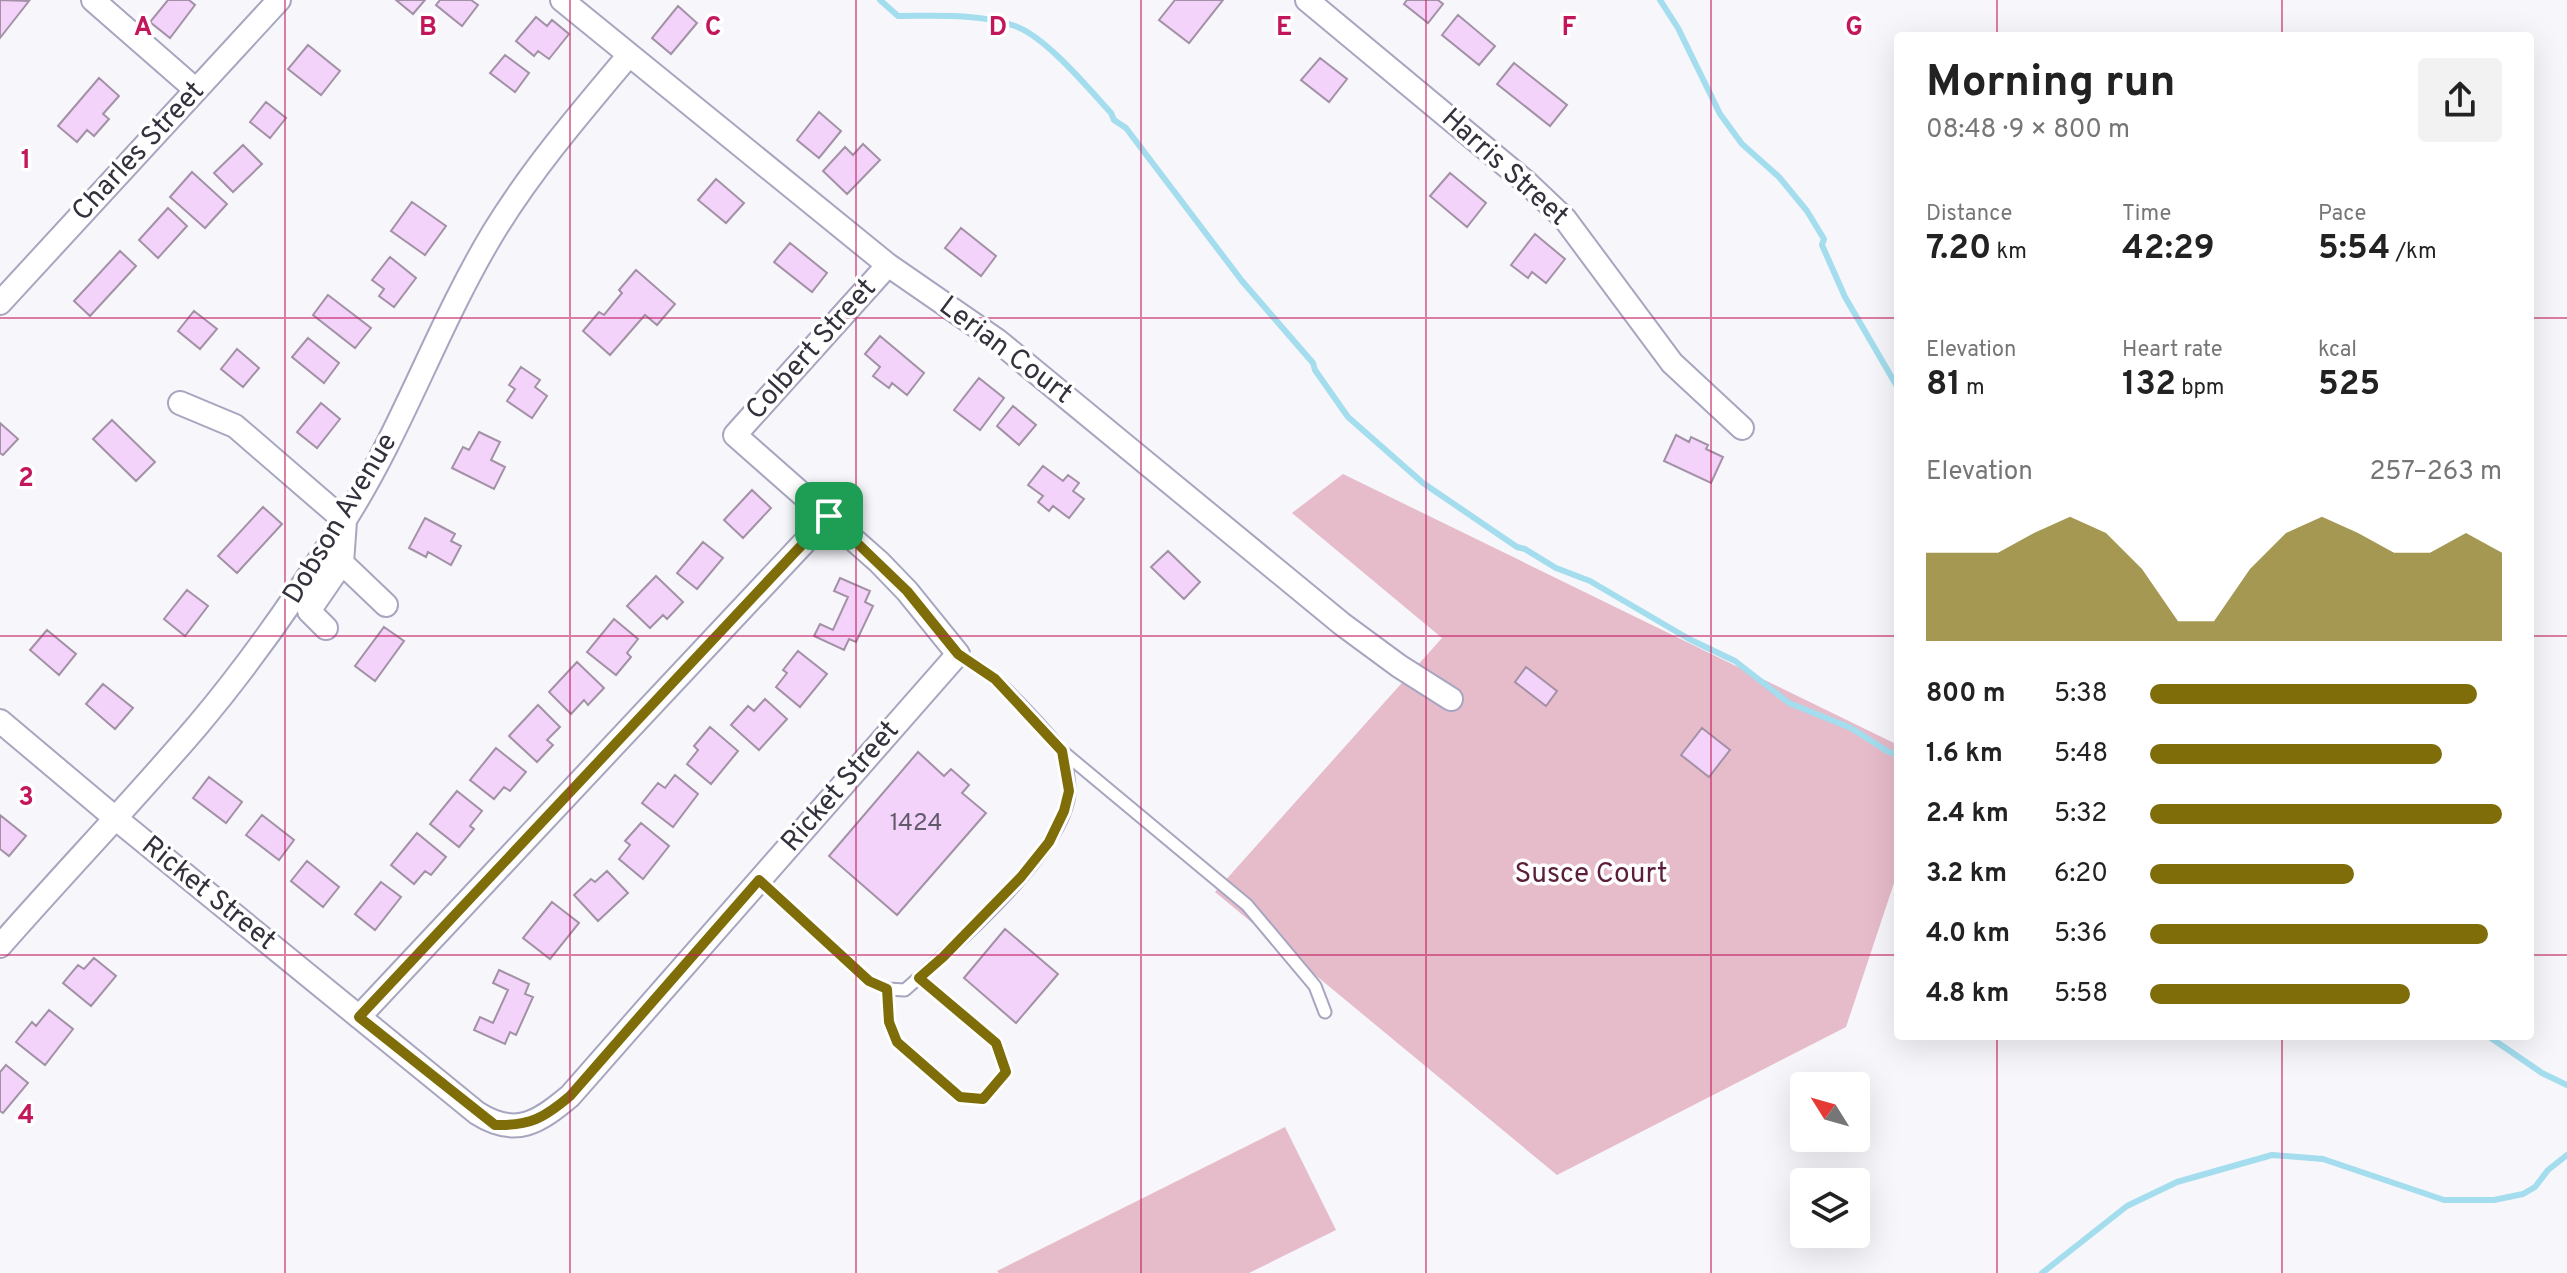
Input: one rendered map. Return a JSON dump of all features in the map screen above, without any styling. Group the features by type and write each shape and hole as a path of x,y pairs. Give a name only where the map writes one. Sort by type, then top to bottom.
{"street":[{"path":"93,0 196,90"},
{"name":"Charles Street","path":"0,303 279,0"},
{"name":"Lerian Court","path":"562,0 888,265 998,341 1342,624 1451,699"},
{"name":"Harris Street","path":"1307,0 1526,182 1565,219 1672,363 1742,428"},
{"name":"Dobson Avenue","path":"0,946 208,712 275,625 345,521 396,429 441,333 493,234 556,140 629,55"},
{"name":"Colbert Street","path":"829,516 735,435 888,265"},
{"path":"180,403 235,426 345,521 342,563 309,611 326,628"},
{"path":"359,1017 829,516 907,591 958,654"},
{"path":"342,563 386,605"},
{"name":"Ricket Street","path":"0,721 495,1125 534,1122 570,1096 958,654"}],"lane":[{"path":"958,654 995,679 1062,751 1247,905 1315,986 1325,1012"},
{"path":"759,880 869,981 887,989 905,990 943,957 1021,877 1049,842 1064,811 1069,791 1062,751"},
{"path":"887,989 889,1022 897,1042 960,1097 983,1099 1006,1072 996,1043 919,978"}],"green space":[{"name":"Susce Court","path":"1343,474 1894,743 1894,883 1846,1027 1557,1175 1215,892 1442,638 1292,513"},
{"path":"1285,1127 1336,1230 1249,1273 997,1271"}],"building":[{"path":"0,0 29,1 0,38"},
{"path":"168,0 189,0 195,5 170,38 150,22"},
{"path":"396,0 425,0 413,14"},
{"path":"440,0 471,0 478,5 462,26 436,5"},
{"path":"1175,0 1223,0 1189,43 1159,20"},
{"path":"1407,0 1438,0 1443,4 1428,23 1404,4"},
{"path":"678,6 697,23 671,54 652,38"},
{"path":"1458,15 1495,46 1479,65 1442,35"},
{"path":"536,17 547,26 552,20 569,34 549,59 538,51 534,56 516,41"},
{"path":"308,45 340,71 321,95 288,69"},
{"path":"505,55 529,73 515,92 490,73"},
{"path":"1320,58 1347,79 1329,102 1301,80"},
{"path":"1514,63 1567,105 1550,126 1497,84"},
{"path":"99,78 119,96 103,114 109,119 94,136 87,130 77,142 58,126"},
{"path":"266,102 286,118 270,138 250,122"},
{"path":"819,112 841,131 819,158 797,140"},
{"path":"863,144 880,160 847,194 823,171 845,147 853,155"},
{"path":"243,145 262,164 233,192 214,173"},
{"path":"192,172 227,204 205,228 170,197"},
{"path":"1450,173 1486,203 1467,227 1430,196"},
{"path":"716,179 744,203 726,223 698,200"},
{"path":"412,202 446,226 425,255 391,231"},
{"path":"168,208 187,226 158,258 139,240"},
{"path":"961,228 996,256 981,276 945,248"},
{"path":"1535,234 1565,259 1546,283 1532,272 1528,278 1511,265"},
{"path":"790,243 827,273 812,292 774,262"},
{"path":"120,251 136,266 90,316 74,301"},
{"path":"390,257 416,278 394,307 379,296 384,289 372,280"},
{"path":"636,270 675,304 657,325 645,315 610,355 583,331 599,312 604,315"},
{"path":"328,295 371,328 355,348 313,315"},
{"path":"194,311 217,329 200,349 178,331"},
{"path":"880,336 924,373 907,395 892,383 889,388 873,376 880,367 865,354"},
{"path":"308,338 339,363 324,383 292,357"},
{"path":"237,349 259,368 243,387 221,369"},
{"path":"521,367 540,380 535,387 547,396 532,418 507,401 515,389 509,385"},
{"path":"979,378 1004,398 980,430 954,410"},
{"path":"321,403 340,419 317,448 297,432"},
{"path":"1013,406 1036,425 1019,445 997,426"},
{"path":"112,420 155,462 136,481 93,439"},
{"path":"0,423 18,439 3,455 0,453"},
{"path":"479,432 500,442 491,460 505,467 494,489 452,468 463,447 469,450"},
{"path":"1676,435 1689,442 1691,437 1723,457 1711,483 1664,461"},
{"path":"1043,466 1063,481 1068,475 1079,483 1073,491 1084,499 1069,518 1053,506 1049,511 1038,502 1043,496 1028,485"},
{"path":"752,490 771,508 743,538 724,520"},
{"path":"263,507 282,524 237,573 218,556"},
{"path":"425,518 455,534 451,541 461,546 451,565 428,552 426,557 409,548"},
{"path":"703,542 723,558 697,589 677,573"},
{"path":"1168,551 1200,582 1184,599 1151,567"},
{"path":"656,576 683,602 667,619 663,615 650,628 627,606"},
{"path":"840,578 870,591 865,602 873,606 856,642 849,639 844,650 814,636 820,624 833,630 848,597 834,591"},
{"path":"187,590 208,606 185,636 164,619"},
{"path":"614,619 638,639 627,653 631,657 616,675 587,652"},
{"path":"384,627 404,641 375,681 355,666"},
{"path":"47,630 76,654 59,675 30,650"},
{"path":"798,651 827,674 800,707 776,687 787,673 783,670"},
{"path":"577,662 604,688 588,705 584,700 571,714 549,692"},
{"path":"1526,667 1557,691 1546,706 1515,682"},
{"path":"103,684 133,708 115,729 86,704"},
{"path":"765,699 787,719 759,750 731,725 748,706 754,711"},
{"path":"538,705 560,727 547,740 553,745 537,762 509,736"},
{"path":"710,727 738,751 711,784 687,764 698,750 694,746"},
{"path":"1702,728 1730,750 1709,777 1681,755"},
{"path":"496,748 526,772 510,791 504,787 494,799 470,780"},
{"path":"918,752 944,776 951,769 969,785 962,793 986,813 897,915 829,856"},
{"path":"675,775 698,794 673,827 642,803 658,783 665,788"},
{"path":"209,777 242,802 226,823 193,798"},
{"path":"457,791 482,811 470,826 474,829 459,847 430,824"},
{"path":"0,815 26,836 9,856 0,849"},
{"path":"262,815 294,840 279,860 246,835"},
{"path":"641,823 669,846 643,879 619,859 630,845 625,841"},
{"path":"417,833 446,857 431,875 425,871 414,884 391,865"},
{"path":"307,861 339,887 323,907 291,881"},
{"path":"607,871 628,893 598,921 574,895 591,879 595,882"},
{"path":"381,882 401,897 375,930 355,914"},
{"path":"552,902 579,923 550,959 523,938"},
{"path":"1005,929 1058,974 1016,1023 964,978"},
{"path":"94,958 116,976 91,1006 63,983 78,965 84,969"},
{"path":"499,970 529,984 525,994 533,997 516,1035 510,1032 505,1044 474,1030 480,1017 493,1023 508,990 493,983"},
{"path":"49,1010 73,1029 45,1065 16,1042 32,1022 36,1026"},
{"path":"6,1065 28,1083 3,1113 0,1111 0,1072"}],"waterway":[{"path":"880,0 898,16 957,16 1015,26 1053,52 1079,77 1114,120 1126,128 1242,281 1313,363 1348,417 1423,483 1517,547 1556,568 1590,581 1689,639 1735,661 1789,703 1851,728 1894,754"},
{"path":"1660,0 1678,28 1720,114 1742,144 1779,177 1807,211 1824,239 1822,245 1845,297 1894,381"},
{"path":"2494,1040 2542,1073 2567,1085"},
{"path":"2042,1273 2127,1206 2177,1182 2272,1155 2323,1159 2444,1200 2494,1200 2523,1194 2535,1187 2548,1170 2567,1155"}],"route":[{"path":"829,516 907,591 958,654 995,679 1062,751 1069,791 1064,811 1049,842 1021,877 919,978 996,1043 1006,1072 983,1099 960,1097 897,1042 889,1022 887,989 869,981 759,880 570,1096 534,1122 495,1125 359,1017 829,516"}]}
